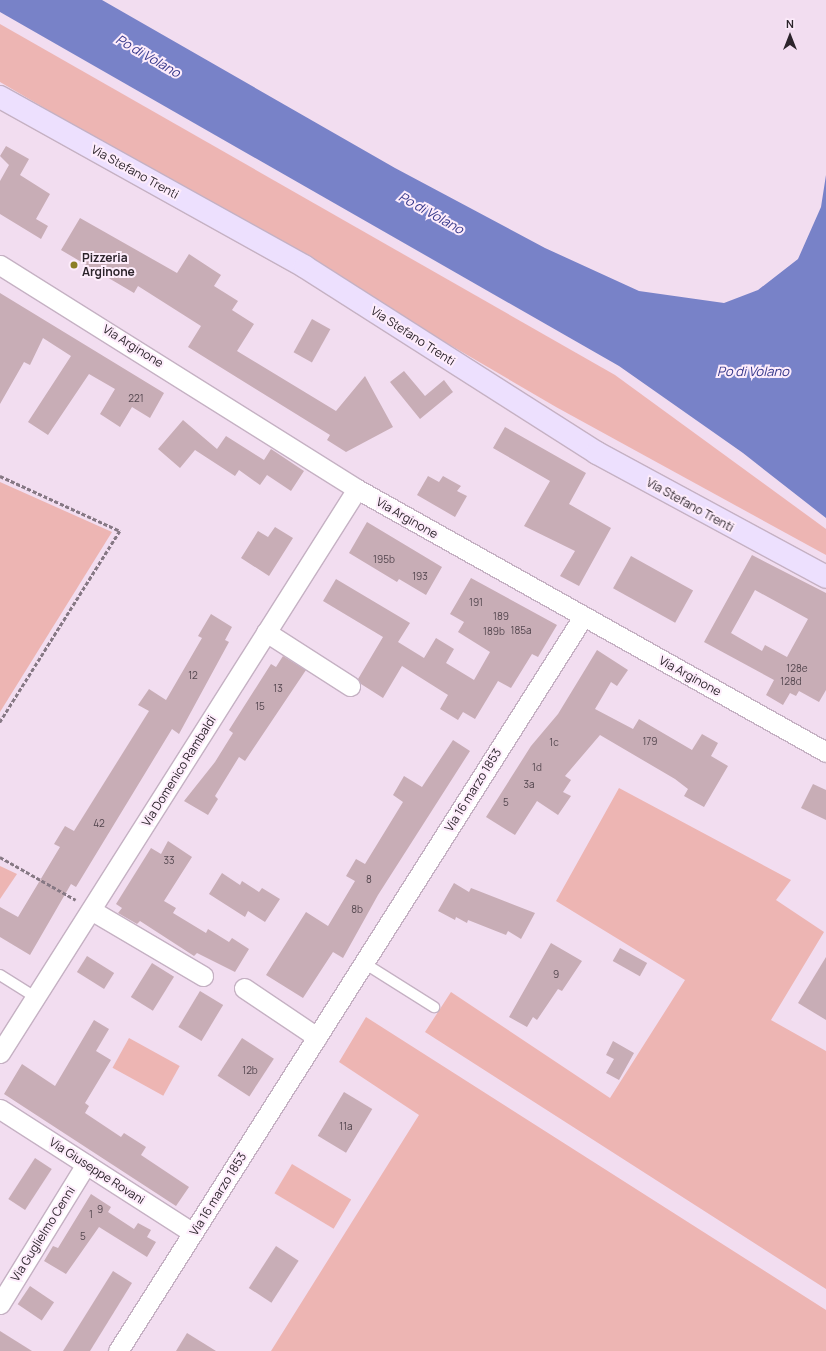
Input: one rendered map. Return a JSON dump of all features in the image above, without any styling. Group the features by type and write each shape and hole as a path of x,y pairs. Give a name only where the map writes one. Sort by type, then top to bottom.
{"main road":[{"name":"Via Stefano Trenti","path":"0,96 305,267 597,453 826,578"}],"street":[{"name":"Via Arginone","path":"0,264 356,489 826,752"},
{"name":"Via Domenico Rambaldi","path":"0,1053 356,489"},
{"name":"Via 16 marzo 1853","path":"118,1351 583,617"},
{"path":"266,632 350,686"},
{"path":"91,910 203,976"},
{"path":"244,988 317,1037"},
{"name":"Via Giuseppe Rovani","path":"0,1109 193,1233"},
{"name":"Via Guglielmo Cenni","path":"0,1304 86,1164"}],"lane":[{"path":"364,963 434,1007"},
{"path":"0,976 35,997"}],"path":[{"path":"0,476 120,532 0,722"},
{"path":"0,857 91,910"}],"shaded area":[{"path":"0,24 615,375 826,529 826,555 556,407 0,82"},
{"path":"0,482 112,532 0,712"},
{"path":"619,788 791,880 776,900 824,932 771,1020 826,1051 826,1289 425,1032 451,992 610,1098 685,980 556,901"},
{"path":"0,866 17,874 0,899"},
{"path":"366,1017 826,1310 826,1351 271,1351 419,1115 339,1062"},
{"path":"129,1038 180,1066 163,1096 113,1068"},
{"path":"292,1164 351,1200 334,1229 274,1193"}],"water":[{"name":"Po di Volano","path":"0,0 102,0 395,168 545,248 639,291 724,303 758,290 798,259 821,207 826,175 826,518 743,453 619,366 0,12"}],"building":[{"path":"6,146 29,159 20,175 50,194 36,219 48,226 41,239 0,214 0,181 9,165 0,156"},
{"path":"80,218 177,273 189,254 221,275 214,286 238,301 232,310 254,324 237,351 336,411 365,376 393,427 346,452 327,440 330,435 188,347 201,326 138,286 134,293 61,250"},
{"path":"0,293 164,393 150,418 132,407 120,427 100,414 115,389 89,374 48,435 28,422 71,356 43,338 30,365 24,362 0,404"},
{"path":"312,319 330,329 312,362 294,352"},
{"path":"404,371 425,396 444,380 453,392 420,419 390,382"},
{"path":"183,420 217,449 226,436 264,460 271,449 304,471 291,491 267,475 260,485 239,470 235,476 195,450 180,468 158,449"},
{"path":"505,427 586,473 569,504 611,528 579,586 560,576 575,551 524,526 550,481 493,448"},
{"path":"428,476 439,482 443,476 461,486 457,491 467,496 455,517 417,495"},
{"path":"367,522 442,567 426,595 399,579 397,582 349,553"},
{"path":"275,527 293,538 269,576 241,558 258,531 268,537"},
{"path":"752,555 826,593 826,690 819,702 799,691 796,696 790,693 783,705 766,695 774,680 704,642","holes":["755,590 808,619 787,657 765,645 762,651 731,633"]},
{"path":"631,556 693,590 675,623 613,588"},
{"path":"471,578 557,625 538,657 532,654 511,688 498,681 475,719 463,712 458,720 440,709 448,695 402,666 383,698 361,684 358,679 383,637 323,601 336,579 410,623 398,642 424,658 436,638 454,649 446,663 474,680 490,652 458,632 464,622 450,614"},
{"path":"211,614 232,627 225,640 229,642 179,734 172,729 76,887 71,884 30,955 0,937 0,907 18,917 60,847 54,844 65,826 74,831 149,711 138,705 149,689 166,700 202,638 198,636"},
{"path":"597,650 628,670 617,686 611,682 595,709 633,729 639,719 692,750 702,734 718,743 711,756 728,766 704,807 684,796 688,789 675,779 600,735 565,776 571,780 563,792 571,796 558,815 537,801 515,835 486,817 531,746 558,714"},
{"path":"283,656 306,670 245,761 239,757 215,796 218,799 208,815 184,801 215,762 233,733 229,730 271,664 276,667"},
{"path":"453,740 470,751 378,895 343,958 333,952 303,998 266,975 306,912 328,926 355,881 346,876 356,859 365,864 403,802 393,795 404,776 422,787"},
{"path":"813,784 826,790 826,820 801,808"},
{"path":"168,841 192,857 164,901 176,908 173,913 206,933 208,929 229,942 232,938 249,949 235,972 197,953 194,956 140,921 137,924 118,913 122,908 116,904 151,848 161,854"},
{"path":"222,873 240,885 242,881 259,892 262,888 280,899 265,922 248,911 245,917 209,894"},
{"path":"454,883 469,892 471,888 535,913 521,939 508,931 506,935 468,920 467,923 456,917 455,920 438,911"},
{"path":"551,943 582,961 562,991 558,989 537,1020 533,1017 527,1027 509,1017"},
{"path":"620,948 647,963 640,976 613,961"},
{"path":"87,956 114,973 104,989 77,972"},
{"path":"826,957 826,1020 798,1003"},
{"path":"152,963 174,977 153,1011 131,997"},
{"path":"200,991 223,1005 202,1041 178,1027"},
{"path":"94,1020 109,1029 96,1051 111,1060 85,1103 89,1106 85,1113 121,1137 124,1133 146,1147 141,1155 189,1187 176,1206 4,1094 22,1064 55,1086"},
{"path":"242,1038 274,1059 249,1096 217,1076"},
{"path":"613,1041 634,1053 619,1080 606,1073 614,1059 606,1055"},
{"path":"344,1092 372,1109 346,1153 318,1136"},
{"path":"35,1158 52,1169 25,1210 8,1199"},
{"path":"91,1194 111,1207 108,1212 134,1229 138,1223 151,1230 147,1237 156,1242 147,1257 99,1227 66,1274 44,1261 53,1246 58,1248"},
{"path":"276,1246 299,1261 271,1303 249,1288"},
{"path":"113,1271 132,1283 90,1351 63,1351"},
{"path":"30,1286 54,1302 42,1320 18,1304"},
{"path":"0,1331 32,1351 0,1351"},
{"path":"187,1333 216,1351 176,1351"}],"place":[{"name":"Pizzeria Arginone","path":"74,265"}]}
